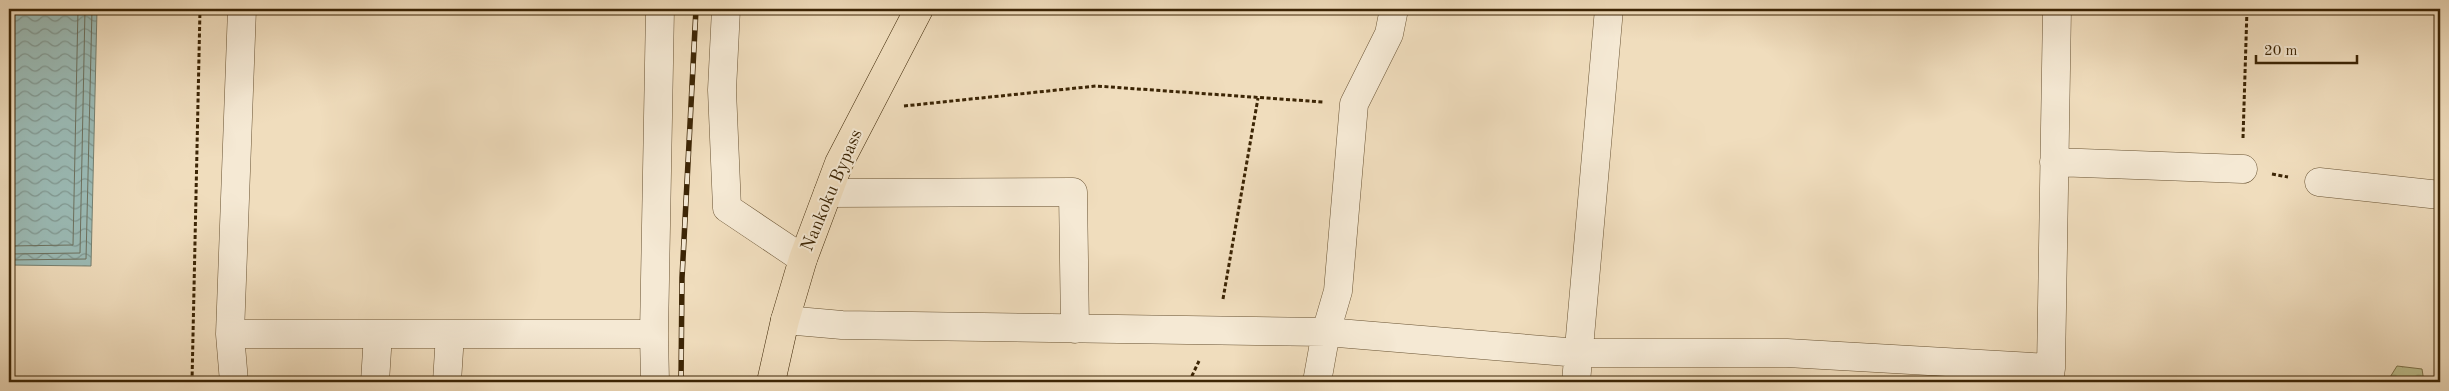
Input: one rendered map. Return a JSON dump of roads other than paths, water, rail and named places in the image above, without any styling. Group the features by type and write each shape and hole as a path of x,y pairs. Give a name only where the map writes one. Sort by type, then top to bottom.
{"highway":[{"name":"Nankoku Bypass","path":"771,382 785,320 803,259 839,163 919,9"}],"street":[{"path":"234,382 230,334 242,9"},
{"path":"655,382 654,334 660,9"},
{"path":"726,9 722,90 727,208 803,259"},
{"path":"1316,382 1326,332 1338,291 1354,104 1389,34 1394,9"},
{"path":"1576,382 1608,9"},
{"path":"785,320 842,325 1326,332 1578,353 1787,353 2050,375 2057,9"},
{"path":"2054,162 2243,169"},
{"path":"2319,182 2440,195"},
{"path":"828,192 1073,192 1075,328"},
{"path":"230,334 654,334"},
{"path":"375,382 378,334"},
{"path":"447,382 450,334"}],"water":[{"path":"9,9 97,9 91,266 9,265"}],"railway":[{"path":"681,382 682,278 696,9"}]}
